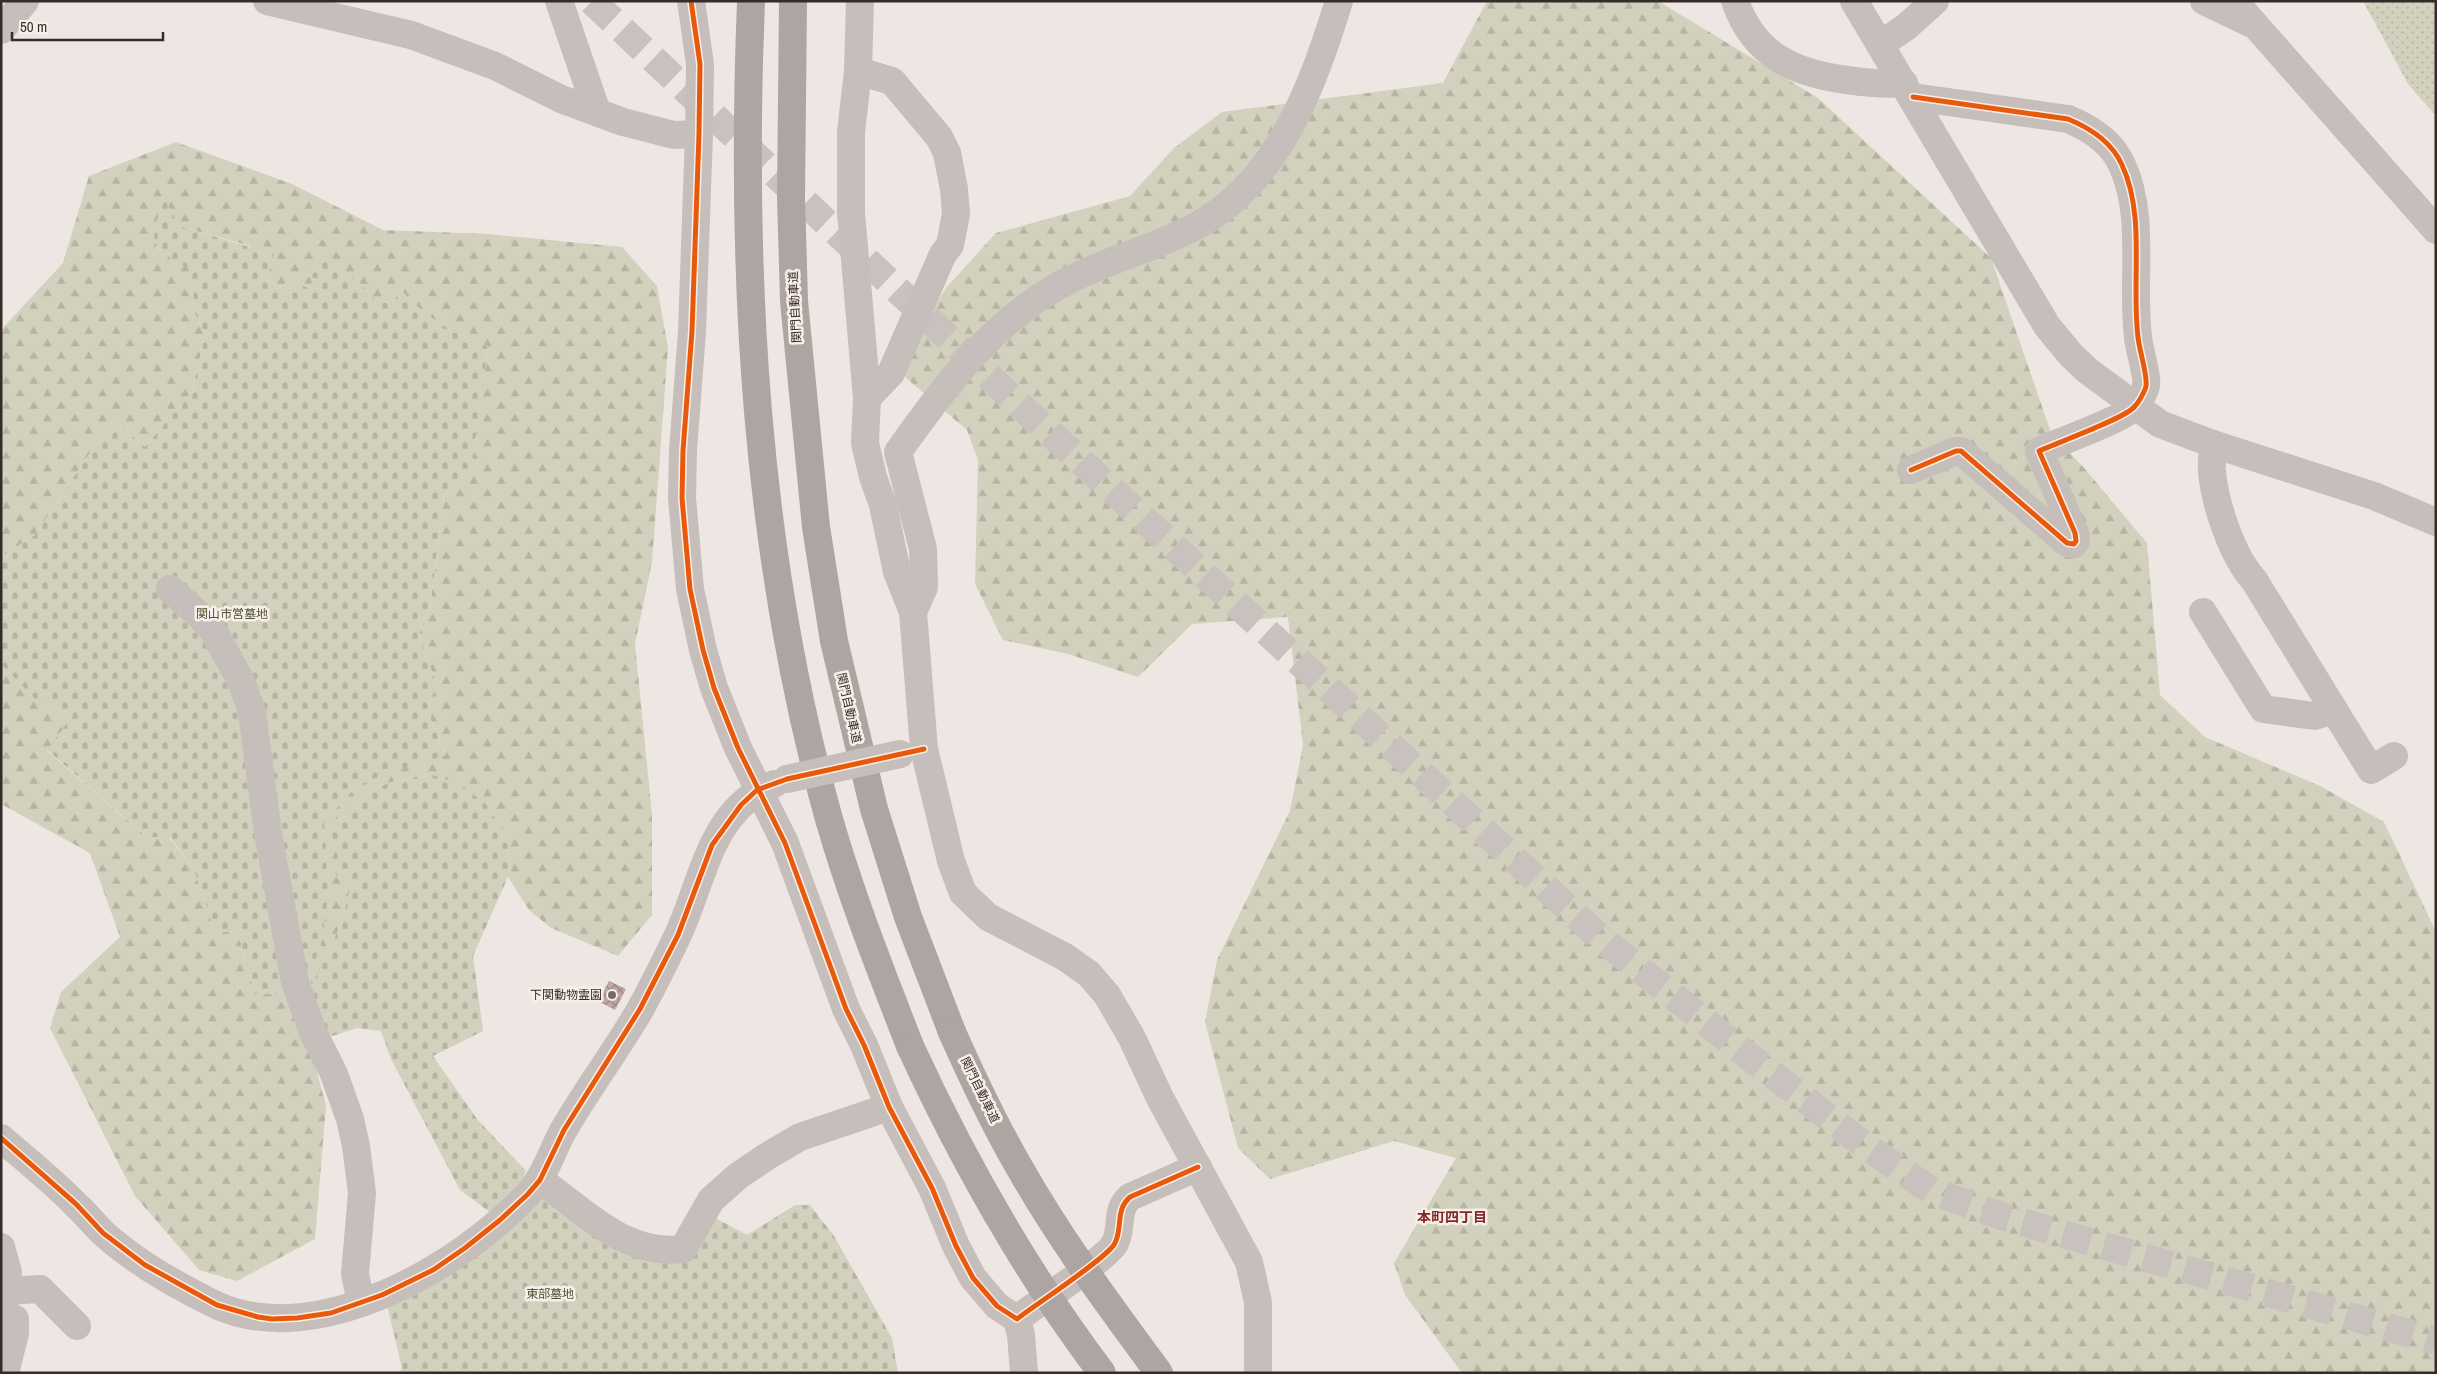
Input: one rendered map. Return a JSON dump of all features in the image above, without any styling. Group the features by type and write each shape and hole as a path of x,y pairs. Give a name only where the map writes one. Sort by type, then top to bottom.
{"highway":[{"path":"751,1 748,77 751,302 758,405 771,529 804,721 830,820 862,924 910,1046 939,1109 978,1184 1022,1258 1102,1373"},
{"name":"関門自動車道","path":"793,1 791,197 794,301 818,546 834,641 874,809 908,917 952,1032 980,1093 1022,1172 1060,1234 1159,1373"}],"street":[{"path":"1,30 25,1"},
{"path":"267,1 411,34 495,66 561,99 597,112 674,135 699,134"},
{"path":"559,1 597,112"},
{"path":"691,1 700,64 699,134 692,331 683,451 683,528 690,589 703,650 714,688 757,790 785,844 846,1008 864,1045 889,1107 932,1188 956,1246 973,1278 997,1306 1017,1319 1021,1335 1024,1373"},
{"path":"860,1 858,71 851,132 851,212 867,398 865,443 868,460 883,505 897,572 913,612 912,751 963,893 988,917 1014,933 1065,957 1089,974 1107,995 1132,1038 1160,1098 1249,1262 1258,1302 1258,1373"},
{"path":"913,612 924,587 923,549 898,452 943,389 967,361 1006,324 1031,304 1052,289 1086,271 1195,227 1241,194 1275,152 1294,117 1323,53 1339,1"},
{"path":"1735,1 1746,26 1756,39 1785,63 1800,71 1821,77 1886,85 2068,119 2084,126 2100,137 2115,152 2122,164 2131,191 2135,213 2134,293 2138,337 2146,386 2135,408 2112,420 2039,451 2074,533 2076,541 2074,544 2067,543 1961,451 1956,451 1911,470"},
{"path":"1854,1 1909,90 2047,326 2071,355 2088,371 2135,408 2160,424 2213,444 2374,496 2436,522"},
{"path":"1880,45 1906,27 1935,1"},
{"path":"2204,1 2254,24"},
{"path":"2234,1 2436,230"},
{"path":"858,71 892,81 940,137 946,153 954,189 956,214 950,245 943,254 891,373 867,398"},
{"path":"2213,444 2212,470 2216,494 2238,557 2371,770 2394,756"},
{"path":"170,589 201,616 214,632 242,683 252,712 268,832 295,982 312,1030 334,1074 350,1119 359,1161 362,1193 355,1274 361,1303"},
{"path":"2203,612 2263,709 2314,716 2334,710"},
{"path":"1,1138 76,1204 103,1233 146,1265 217,1306 272,1319 297,1318 331,1313 361,1303 434,1270 500,1220 540,1180 564,1130 644,1001 678,935 712,844 741,805 757,790 787,779 912,751"},
{"path":"540,1180 594,1221 621,1238 660,1250 683,1249 711,1200 766,1157 800,1137 889,1107"},
{"path":"1017,1319 1102,1257 1115,1244 1120,1211 1123,1203 1130,1197 1198,1166"},
{"path":"1,1247 8,1272 3,1318 15,1319 15,1333 5,1373"},
{"path":"6,1291 40,1289 77,1326"}],"green space":[{"path":"1487,1 1658,1 1818,98 1991,258 2051,433 2085,469 2147,543 2160,695 2205,737 2320,786 2384,822 2436,932 2436,1373 1462,1373 1405,1295 1394,1263 1456,1158 1394,1141 1270,1179 1238,1148 1205,1022 1217,960 1290,811 1303,745 1288,617 1192,624 1138,677 1068,654 1003,640 975,584 978,460 967,430 906,378 898,363 946,288 996,233 1130,196 1174,148 1222,112 1443,83"},
{"path":"2363,1 2436,1 2436,116 2408,84"},
{"path":"176,142 292,184 383,230 488,234 622,247 657,286 668,348 652,562 635,644 652,815 652,915 618,956 551,928 529,910 508,877 509,836 501,828 487,805 429,774 388,783 357,799 352,882 341,924 311,989 310,972 321,945 323,823 351,792 380,776 446,754 431,720 428,706 438,690 419,634 430,607 444,494 471,471 488,347 464,337 430,317 402,291 389,304 375,299 355,279 300,273 317,279 309,288 295,283 290,293 267,280 250,246 179,226 165,201 157,248 189,269 194,290 193,309 205,335 192,392 145,447 113,419 35,535 1,557 1,330 63,263 89,176"},
{"name":"関山市営墓地","path":"165,200 179,226 274,254 267,280 290,293 295,283 309,288 317,279 300,273 322,258 355,279 375,299 389,304 402,291 430,317 464,337 488,347 471,471 444,494 430,607 419,634 438,690 428,706 431,720 446,755 380,776 351,792 324,823 328,897 321,945 310,972 311,988 341,924 352,882 336,875 331,822 357,799 388,783 429,774 460,784 487,805 501,828 509,836 508,877 473,956 483,1031 433,1056 477,1119 526,1171 520,1186 491,1213 460,1190 391,1059 381,1031 357,1028 314,1042 286,993 255,994 238,933 215,931 194,870 170,837 147,837 47,750 73,715 34,698 1,664 1,557 35,535 113,419 145,447 192,392 205,335 193,309 194,290 189,269 159,249 154,238 160,211"},
{"path":"1,664 34,698 73,715 47,751 147,837 169,837 194,870 215,931 238,933 255,994 286,993 312,1055 326,1105 315,1239 237,1281 199,1270 135,1196 50,1028 61,992 120,937 90,853 1,804"},
{"name":"東部墓地","path":"547,1196 662,1256 710,1215 747,1235 795,1205 810,1205 834,1236 892,1338 898,1373 399,1373 402,1368 387,1305 427,1287"}],"building":[{"name":"下関動物霊園","path":"609,981 626,989 615,1010 598,1001"}],"tunnel":[{"path":"592,1 1013,399 1597,935 1868,1148 1932,1191 2004,1217 2436,1341"}],"cycle path":[{"path":"691,1 700,64 692,331 683,451 682,498 690,589 703,650 714,688 738,748 785,843 846,1009 864,1045 889,1107 932,1188 956,1246 973,1278 997,1306 1017,1319 1086,1270 1110,1250 1115,1243 1119,1231 1122,1207 1130,1197 1198,1167"},
{"path":"1911,470 1956,451 1961,451 2067,543 2074,544 2076,541 2075,533 2039,451 2106,423 2129,411 2140,399 2146,382 2136,316 2136,227 2134,206 2122,165 2112,149 2092,131 2068,119 1913,97"},
{"path":"1,1138 76,1204 103,1233 145,1265 217,1305 258,1317 272,1319 297,1318 331,1313 382,1295 433,1270 465,1248 500,1220 540,1180 564,1130 640,1009 678,935 712,845 741,805 757,790 787,779 924,749"}],"place":[{"name":"下関動物霊園","path":"612,995"}],"district":[{"name":"本町四丁目","path":"1452,1217"}]}
